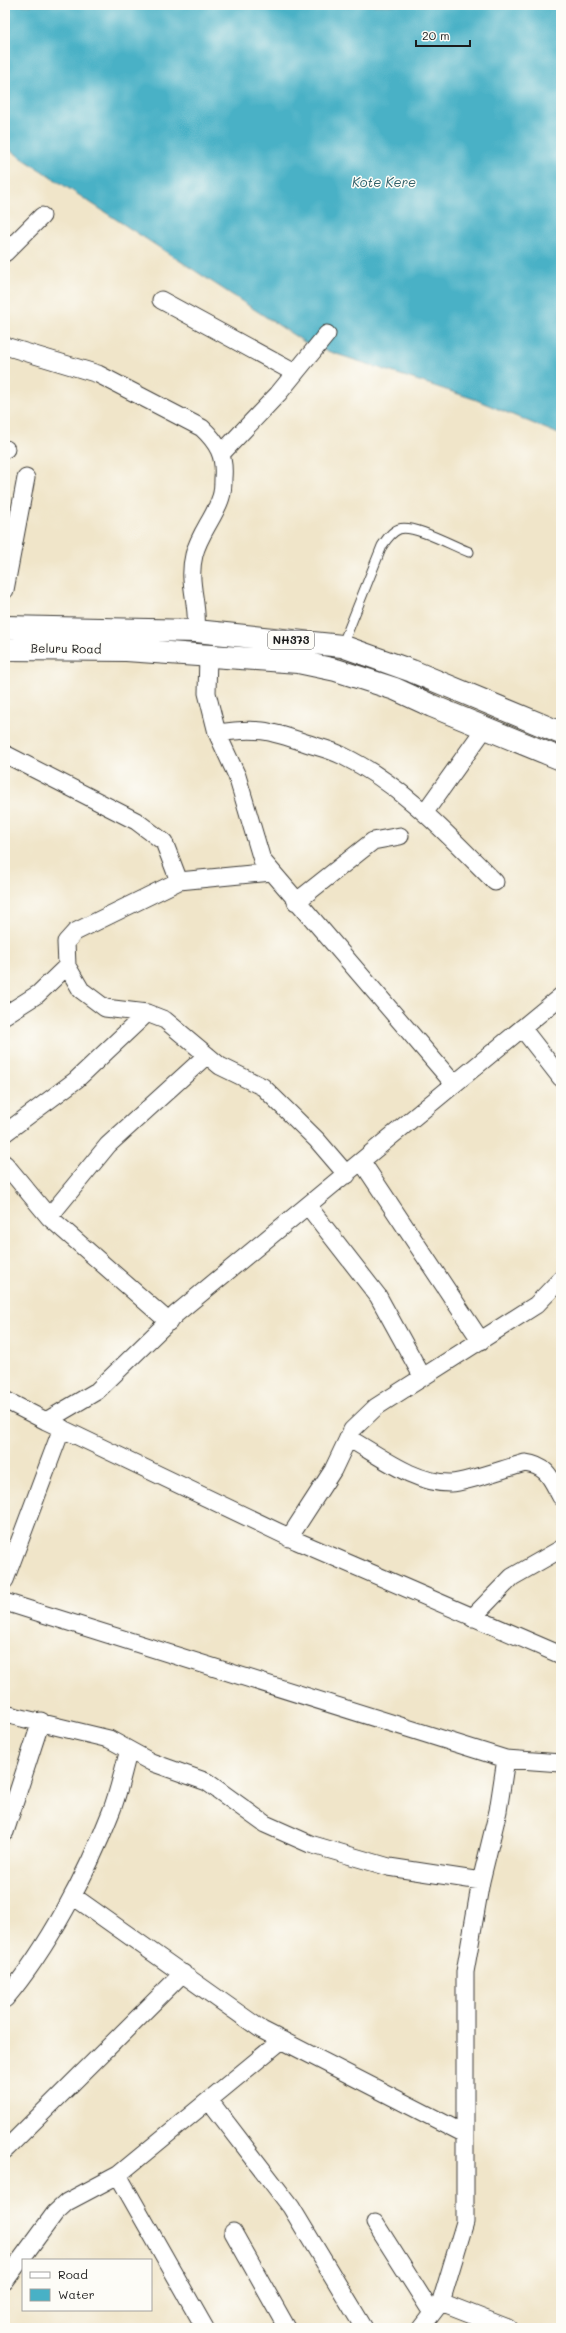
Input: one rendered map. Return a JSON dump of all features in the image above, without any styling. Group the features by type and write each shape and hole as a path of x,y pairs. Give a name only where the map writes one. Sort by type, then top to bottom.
{"highway":[{"name":"NH373","path":"5,627 196,631 342,646 412,671 561,734"},
{"name":"Beluru Road","path":"5,648 126,650 208,656"},
{"name":"NH373","path":"208,656 298,662 336,670 395,689 485,728 561,758"}],"street":[{"path":"5,253 42,216"},
{"path":"161,300 295,373"},
{"path":"222,453 295,373 327,334"},
{"path":"5,346 98,374 202,428 215,440 222,453 224,470 222,496 194,554 190,579 197,614 196,631"},
{"path":"5,590 12,517 26,478"},
{"path":"208,656 207,693 217,733 237,776 262,860 296,902 454,1084"},
{"path":"217,733 247,728 268,730 342,755 366,768 425,812 495,882"},
{"path":"425,812 485,728"},
{"path":"5,755 136,821 164,842 179,881"},
{"path":"296,902 373,841 400,836"},
{"path":"272,872 179,881 75,932 66,942 68,966 81,990 105,1008 146,1013 165,1020 220,1066 263,1087 317,1140 346,1175"},
{"path":"5,1015 38,994 68,966"},
{"path":"46,1421 97,1391 169,1322 561,996"},
{"path":"5,1133 76,1080 146,1013"},
{"path":"522,1028 561,1078"},
{"path":"49,1217 108,1145 207,1055"},
{"path":"362,1162 481,1341"},
{"path":"5,1164 49,1217 169,1322"},
{"path":"308,1206 378,1296 422,1376"},
{"path":"289,1538 333,1470 352,1430 376,1407 422,1376 536,1306 561,1279"},
{"path":"5,1400 289,1538 561,1655"},
{"path":"5,1580 62,1428"},
{"path":"348,1438 414,1476 435,1483 452,1483 525,1463 536,1464 546,1471 561,1497"},
{"path":"472,1618 512,1577 561,1549"},
{"path":"5,1602 506,1759 561,1763"},
{"path":"5,1714 41,1721 109,1739 151,1762 207,1782 265,1824 310,1844 389,1867 481,1882"},
{"path":"5,1832 41,1721"},
{"path":"5,1999 20,1982 73,1896 112,1810 129,1750"},
{"path":"421,2328 437,2307 465,2222 465,1972 481,1882 498,1811 506,1759"},
{"path":"73,1896 262,2030 465,2134"},
{"path":"5,2150 183,1973"},
{"path":"5,2281 55,2213 67,2202 118,2175 282,2040"},
{"path":"209,2100 291,2207 364,2328"},
{"path":"118,2175 205,2328"},
{"path":"375,2223 437,2307 508,2328"},
{"path":"232,2232 287,2328"}],"lane":[{"path":"342,646 382,546 398,529 409,527 468,552"}],"water":[{"name":"Kote Kere","path":"5,5 561,5 561,435 474,399 309,345 5,147"}]}
